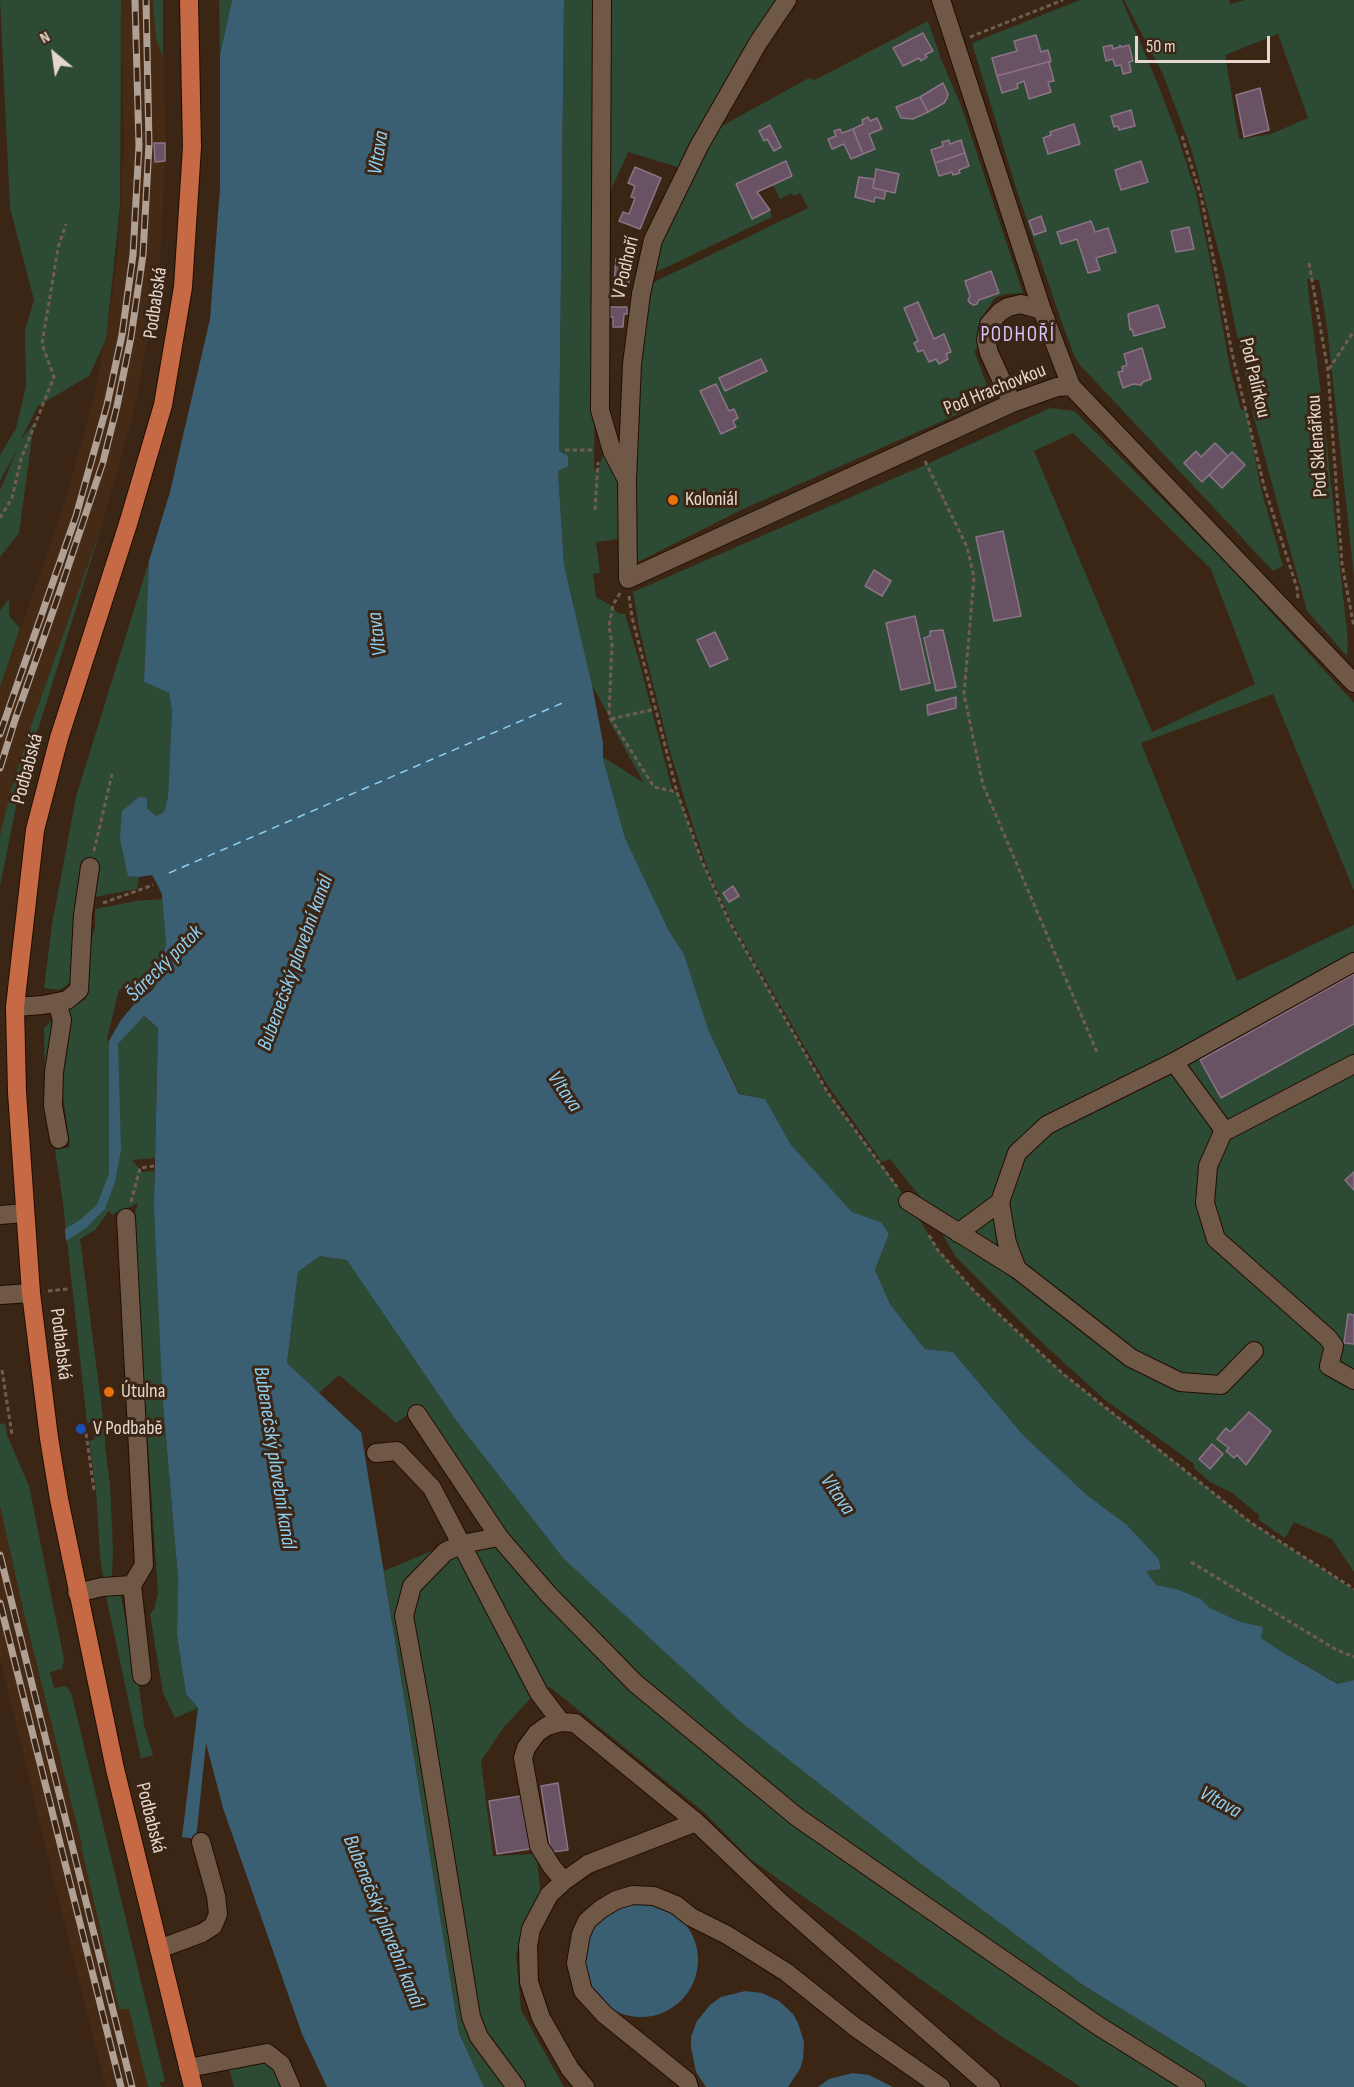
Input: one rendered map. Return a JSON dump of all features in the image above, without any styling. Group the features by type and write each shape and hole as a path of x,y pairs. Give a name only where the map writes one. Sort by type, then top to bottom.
{"main road":[{"name":"Podbabská","path":"189,0 192,147 183,287 163,405 128,524 59,738 35,830 15,1007 17,1092 31,1293 49,1438 77,1593 115,1769 193,2087"}],"street":[{"path":"602,0 600,410 612,451 627,480"},
{"name":"V Podhoří","path":"628,579 627,480 632,364 641,294 653,240 699,146 758,43 787,0"},
{"path":"941,0 1042,310 1071,386"},
{"path":"1012,403 989,353 986,340 988,324 1000,312 1021,304 1042,310"},
{"name":"Pod Hrachovkou","path":"628,579 1012,403 1057,387 1071,386 1354,683"},
{"path":"15,1007 67,1000 79,990 84,908 90,867"},
{"path":"1017,1269 1008,1243 1000,1202 1017,1154 1047,1125 1174,1062 1354,962"},
{"path":"57,1002 62,1020 54,1072 53,1106 59,1139"},
{"path":"1174,1062 1224,1130 1208,1166 1205,1203 1216,1239 1328,1338 1334,1346 1329,1366 1354,1380"},
{"path":"1222,1133 1354,1064"},
{"path":"908,1201 1017,1269 1131,1358 1180,1382 1221,1385 1254,1351"},
{"path":"958,1233 1000,1202"},
{"path":"0,1215 25,1213"},
{"path":"126,1218 144,1565 132,1585 142,1676"},
{"path":"0,1296 31,1293"},
{"path":"417,1414 499,1537 548,1594 635,1683 797,1817 1097,2025 1196,2087"},
{"path":"376,1453 397,1451 432,1488 539,1693 561,1722"},
{"path":"499,1537 462,1544 445,1552 412,1586 404,1616 471,2017 479,2037 516,2087"},
{"path":"77,1593 102,1587 132,1585"},
{"path":"564,1881 539,1846 524,1758 526,1748 537,1733 547,1726 561,1722 575,1724 696,1822 780,1902 991,2087"},
{"path":"585,2087 570,2069 541,2018 530,1982 528,1946 531,1929 549,1895 588,1864 696,1822"},
{"path":"159,1949 202,1933 213,1926 218,1914 216,1896 201,1842"},
{"path":"689,2087 687,2081 604,2014 583,1991 576,1963 581,1934 587,1921 616,1900 633,1895 654,1896 676,1905 691,1917 727,1935 786,1972 855,2027 941,2087"},
{"path":"188,2068 267,2053 281,2064 291,2087"}],"path":[{"path":"955,42 1063,0"},
{"name":"Pod Palírkou","path":"1182,136 1201,196 1232,353 1264,486 1297,588 1300,627"},
{"path":"0,518 12,498 21,459 54,377 42,344 58,248 66,224"},
{"name":"Pod Sklenářkou","path":"1309,263 1328,371 1342,564 1354,627"},
{"path":"1328,371 1354,331"},
{"path":"917,447 967,547 974,577 964,694 983,785 1097,1053"},
{"path":"565,450 598,450"},
{"path":"628,579 632,617 677,792 702,861 729,921 828,1093 908,1201"},
{"path":"628,579 613,605 610,617 612,644 609,713 654,787 677,792"},
{"path":"611,719 655,709"},
{"path":"90,867 112,774"},
{"path":"84,908 153,885"},
{"path":"126,1218 140,1168 154,1167"},
{"path":"925,1230 937,1249 975,1292 1062,1373 1250,1522 1354,1589"},
{"path":"2,1370 12,1435"},
{"path":"85,1426 93,1491"},
{"path":"1191,1562 1335,1649 1354,1657"}],"shaded area":[{"path":"120,0 162,0 166,146 160,257 148,339 134,411 102,525 32,723 10,794 0,836 0,687 62,512 93,401 107,332 118,254 124,145"},
{"path":"0,1478 150,2087 106,2087 52,1874 0,1658"}],"green space":[{"path":"0,0 121,0 120,205 106,339 89,376 38,406 20,441 34,423 19,533 0,557 0,490 17,450 0,481 0,455 16,428 26,386 25,330 34,300 10,208"},
{"path":"153,0 163,0 163,56 156,39"},
{"path":"219,0 232,0 220,55"},
{"path":"564,0 597,0 594,470 598,470 605,449 625,492 622,567 618,539 596,542 600,573 593,574 596,597 618,613 625,614 672,789 661,788 677,792 702,861 729,921 828,1093 908,1201 937,1249 975,1292 1062,1373 1250,1522 1354,1590 1354,1680 1339,1684 1260,1638 1263,1627 1238,1621 1210,1608 1201,1599 1177,1589 1156,1585 1145,1571 1158,1558 1126,1524 1088,1496 1023,1435 953,1352 925,1349 890,1304 875,1270 889,1235 881,1222 852,1212 790,1145 765,1099 740,1094 708,1029 684,954 669,931 625,838 603,757 644,783 608,719 610,718 592,685 564,565 558,471 568,466 568,457 559,451"},
{"path":"608,0 780,0 681,168 628,152 607,199"},
{"path":"1080,0 1122,0 1157,82 1196,193 1230,368 1241,410 1246,409 1261,489 1283,566 1273,571 1080,365 1074,355 1017,191 972,43","holes":["1142,349 1151,379 1140,385 1133,384 1123,387 1118,372 1123,371 1122,367 1127,365 1124,354","1215,443 1228,456 1232,452 1245,465 1222,488 1209,475 1202,482 1184,463 1195,452 1201,457"]},
{"path":"1124,0 1229,0 1230,4 1245,0 1354,0 1354,577 1327,326 1319,280 1307,279 1348,642 1347,656 1307,611 1254,418 1224,272 1192,151 1162,72","holes":["1278,34 1308,118 1271,134 1239,139 1225,55"]},
{"path":"928,21 962,108 1023,293 1005,294 995,298 980,320 979,347 974,350 992,399 741,510 634,564 632,461 648,285 808,208 800,193 794,196 792,193 780,199 773,185 792,175 785,161 736,184 752,219 770,210 772,217 650,275 669,211 718,128 809,78 815,80","holes":["923,33 933,51 921,60 919,58 903,66 893,48","943,84 948,94 944,103 913,119 901,118 896,107 909,100 913,101","867,117 870,121 877,118 881,129 869,134 875,149 851,159 844,144 832,149 828,139 836,136 834,131 839,129 842,133 863,124 862,120","770,125 781,147 773,151 767,139 764,141 759,131","948,140 950,144 960,140 969,166 959,170 960,173 954,175 952,172 939,176 931,150 943,146 942,142","876,169 899,174 886,191 884,199 875,197 873,202 855,197 859,177 873,179","991,272 999,293 979,300 974,305 968,300 970,296 965,281","917,302 934,339 944,335 951,351 946,354 948,359 939,364 936,359 929,362 923,350 918,352 914,343 918,341 904,308","761,359 767,372 725,390 719,378","716,384 729,411 734,409 738,418 733,421 736,427 721,434 700,391"]},
{"path":"1050,408 1074,411 1226,563 1354,703 1354,891 1273,694 1141,743 1237,981 1354,925 1354,974 1200,1060 1222,1098 1354,1024 1354,1172 1345,1180 1354,1190 1354,1572 1332,1539 1294,1522 1285,1538 1259,1520 1259,1515 1231,1492 1210,1482 1195,1469 1193,1463 1104,1399 1035,1336 956,1257 944,1237 941,1223 890,1159 882,1162 826,1083 731,921 709,872 669,748 640,632 633,592","holes":["1073,433 1211,569 1255,684 1152,732 1034,451","1003,531 1021,615 995,621 976,537","874,571 891,581 882,596 865,586","915,617 930,683 901,689 887,623","715,632 727,659 710,667 697,640","955,697 956,708 928,714 927,705","1249,1412 1271,1431 1246,1464 1237,1455 1227,1451 1229,1448 1218,1439 1226,1429 1230,1432"]},
{"path":"102,525 20,787 0,886 0,836 10,794 32,723"},
{"path":"149,561 144,682 169,693 172,710 168,797 164,812 156,816 147,808 147,798 128,875 139,877 137,889 94,897 69,984 59,990 44,988 52,924 76,797"},
{"path":"9,599 9,616 20,628 0,687 0,610"},
{"path":"163,899 166,944 154,989 119,989 107,1039 117,1054 118,1044 143,1016 158,1028 155,1158 132,1160 142,1172 154,1171 162,1391 178,1578 177,1635 186,1694 198,1708 175,1718 163,1693 150,1614 154,1609 158,1594 133,1220 138,1203 112,1215 109,1211 95,1230 80,1239 110,1485 112,1575 115,1591 120,1592 139,1687 144,1725 153,1755 141,1759 106,1596 100,1556 96,1490 89,1441 95,1439 92,1423 87,1423 55,1150 70,1147 60,1074 45,1084 44,1028 64,1009 86,999 90,944 95,928 95,909 136,901"},
{"path":"320,1256 347,1259 362,1281 929,1870 1083,1985 1248,2087 1081,2087 1001,2036 750,1859 705,1813 550,1687 529,1700 504,1727 481,1761 493,1856 536,1854 541,1895 527,1919 516,1954 521,2010 564,2087 484,2087 459,2033 384,1571 498,1523 418,1408 396,1423 339,1375 319,1393 287,1363 298,1272"},
{"path":"5,1423 7,1435 29,1486 64,1659 62,1669 50,1672 54,1688 66,1686 71,1692 165,2081 159,2083 162,2087 148,2087 129,2009 119,2009 82,1845 24,1613 0,1506 0,1424"},
{"path":"267,2053 289,2087 234,2087 228,2065"}],"water":[{"path":"232,0 564,0 559,451 568,456 568,466 558,471 564,565 592,685 603,743 603,758 625,838 669,931 684,954 708,1029 739,1094 765,1099 791,1145 852,1212 881,1222 889,1234 875,1270 890,1304 925,1349 953,1352 1023,1435 1088,1496 1126,1524 1158,1558 1161,1569 1146,1571 1156,1585 1177,1589 1201,1599 1210,1608 1238,1621 1263,1627 1261,1638 1338,1684 1354,1680 1354,2087 1248,2087 1083,1985 929,1870 741,1722 564,1559 458,1423 347,1260 320,1256 298,1272 287,1363 361,1432 459,2033 484,2087 327,2087 302,2034 223,1808 206,1743 196,1839 182,1837 198,1708 186,1694 177,1635 178,1578 162,1391 154,1205 158,1028 144,1016 118,1044 121,1150 115,1182 105,1209 86,1228 66,1241 65,1229 97,1205 109,1174 109,1041 121,1020 137,1001 154,989 166,944 162,894 152,875 128,876 120,839 122,811 139,797 147,798 147,808 156,816 164,812 168,797 172,710 169,693 144,682 149,561 170,492 210,319 220,188 220,55"},
{"path":"641,1903 663,1908 681,1920 693,1938 698,1960 693,1982 681,2000 663,2012 641,2017 619,2012 601,2000 589,1982 584,1960 589,1938 601,1920 619,1908"},
{"path":"745,1991 762,1993 779,2001 793,2014 798,2023 804,2042 803,2059 800,2069 788,2087 706,2087 696,2072 691,2037 697,2021 710,2005 721,1997"},
{"path":"853,2073 869,2075 893,2087 818,2087 829,2079"}],"building":[{"path":"923,33 933,51 925,55 927,57 921,61 919,58 903,66 893,48"},
{"path":"1036,35 1041,52 1048,50 1051,61 997,76 992,58 1017,51 1014,41"},
{"path":"1112,45 1113,49 1120,45 1121,47 1129,45 1133,61 1129,62 1131,72 1123,74 1121,65 1115,66 1113,59 1106,61 1103,47"},
{"path":"1051,61 1049,63 1054,81 1048,82 1051,92 1029,99 1024,81 1017,84 1018,88 1002,93 997,76"},
{"path":"943,83 948,94 947,98 944,103 928,112 920,97"},
{"path":"1260,88 1269,130 1244,137 1236,95"},
{"path":"920,97 928,112 913,119 901,118 896,107"},
{"path":"1131,110 1135,126 1119,130 1118,126 1114,127 1111,116"},
{"path":"868,117 870,121 877,118 882,129 869,134 875,149 863,154 853,129 863,124 862,120"},
{"path":"1074,124 1080,144 1048,154 1043,138 1051,135 1050,132"},
{"path":"770,125 781,147 774,151 767,139 764,141 759,131"},
{"path":"840,129 842,133 853,129 863,154 851,159 844,144 832,149 828,139 836,136 834,131"},
{"path":"949,140 950,144 961,140 965,153 935,163 931,150 943,146 942,142"},
{"path":"154,143 165,143 165,161 155,162"},
{"path":"965,153 969,166 959,170 960,173 953,175 952,172 939,176 935,163"},
{"path":"786,161 792,176 757,192 770,210 752,219 736,184"},
{"path":"1141,161 1148,182 1121,190 1115,170"},
{"path":"635,167 661,178 640,229 619,221 623,212 629,214 635,198 631,197 635,186 628,183"},
{"path":"876,169 899,174 895,193 873,188"},
{"path":"859,177 874,179 873,188 886,191 884,199 875,197 874,202 855,197"},
{"path":"1041,216 1046,231 1034,235 1029,221"},
{"path":"1091,221 1095,232 1108,228 1116,252 1096,258 1100,270 1088,273 1077,239 1061,244 1057,232"},
{"path":"1189,227 1194,249 1176,252 1171,231"},
{"path":"616,259 633,261 628,286 614,283"},
{"path":"991,271 999,293 979,300 977,304 970,303 965,281"},
{"path":"918,302 934,339 944,334 951,352 946,354 948,359 939,364 936,359 929,362 923,350 918,352 914,343 918,341 904,308"},
{"path":"1158,305 1165,327 1134,336 1132,329 1130,330 1128,314"},
{"path":"610,307 627,307 623,327 613,327"},
{"path":"1142,348 1151,379 1141,385 1133,384 1123,388 1118,372 1123,371 1122,367 1127,365 1124,354"},
{"path":"761,359 767,371 725,391 719,378"},
{"path":"716,384 729,411 734,409 738,418 733,421 736,427 721,434 700,391"},
{"path":"1215,443 1228,456 1202,482 1184,463 1196,451 1201,457"},
{"path":"1232,452 1245,465 1222,488 1209,475"},
{"path":"1003,531 1021,616 994,621 976,537"},
{"path":"874,570 891,581 882,596 865,586"},
{"path":"915,616 930,683 901,690 886,623"},
{"path":"943,630 956,687 936,691 924,638 930,636 930,631"},
{"path":"715,632 728,659 710,667 697,640"},
{"path":"956,697 956,708 928,715 927,705"},
{"path":"733,886 739,896 729,902 723,893"},
{"path":"1354,974 1354,1024 1221,1098 1200,1060"},
{"path":"1354,1172 1354,1190 1345,1180"},
{"path":"1348,1314 1354,1315 1354,1344 1344,1343"},
{"path":"1249,1412 1271,1431 1246,1465 1237,1455 1234,1458 1226,1451 1229,1448 1217,1439 1226,1428 1230,1432"},
{"path":"1212,1444 1223,1454 1210,1469 1199,1459"},
{"path":"558,1783 568,1850 551,1852 541,1786"},
{"path":"521,1796 530,1849 497,1854 489,1801"}],"ferry route":[{"path":"169,873 567,701"}],"railway":[{"path":"0,734 76,516 107,405 122,335 133,255 139,146 135,0"},
{"path":"0,768 103,462 131,337 143,255 149,144 146,0"},
{"path":"0,1555 132,2087"},
{"path":"0,1603 121,2087"}],"place":[{"name":"Koloniál","path":"673,500"},
{"name":"Útulna","path":"109,1392"},
{"name":"V Podbabě","path":"81,1429"}],"district":[{"name":"PODHOŘÍ","path":"1018,336"}],"water label":[{"name":"Vltava","path":"379,153"},
{"name":"Vltava","path":"378,634"},
{"name":"Bubenečský plavební kanál","path":"296,963"},
{"name":"Šárecký potok","path":"165,964"},
{"name":"Vltava","path":"564,1092"},
{"name":"Bubenečský plavební kanál","path":"274,1458"},
{"name":"Vltava","path":"837,1495"},
{"name":"Vltava","path":"1220,1803"},
{"name":"Bubenečský plavební kanál","path":"383,1922"}]}
